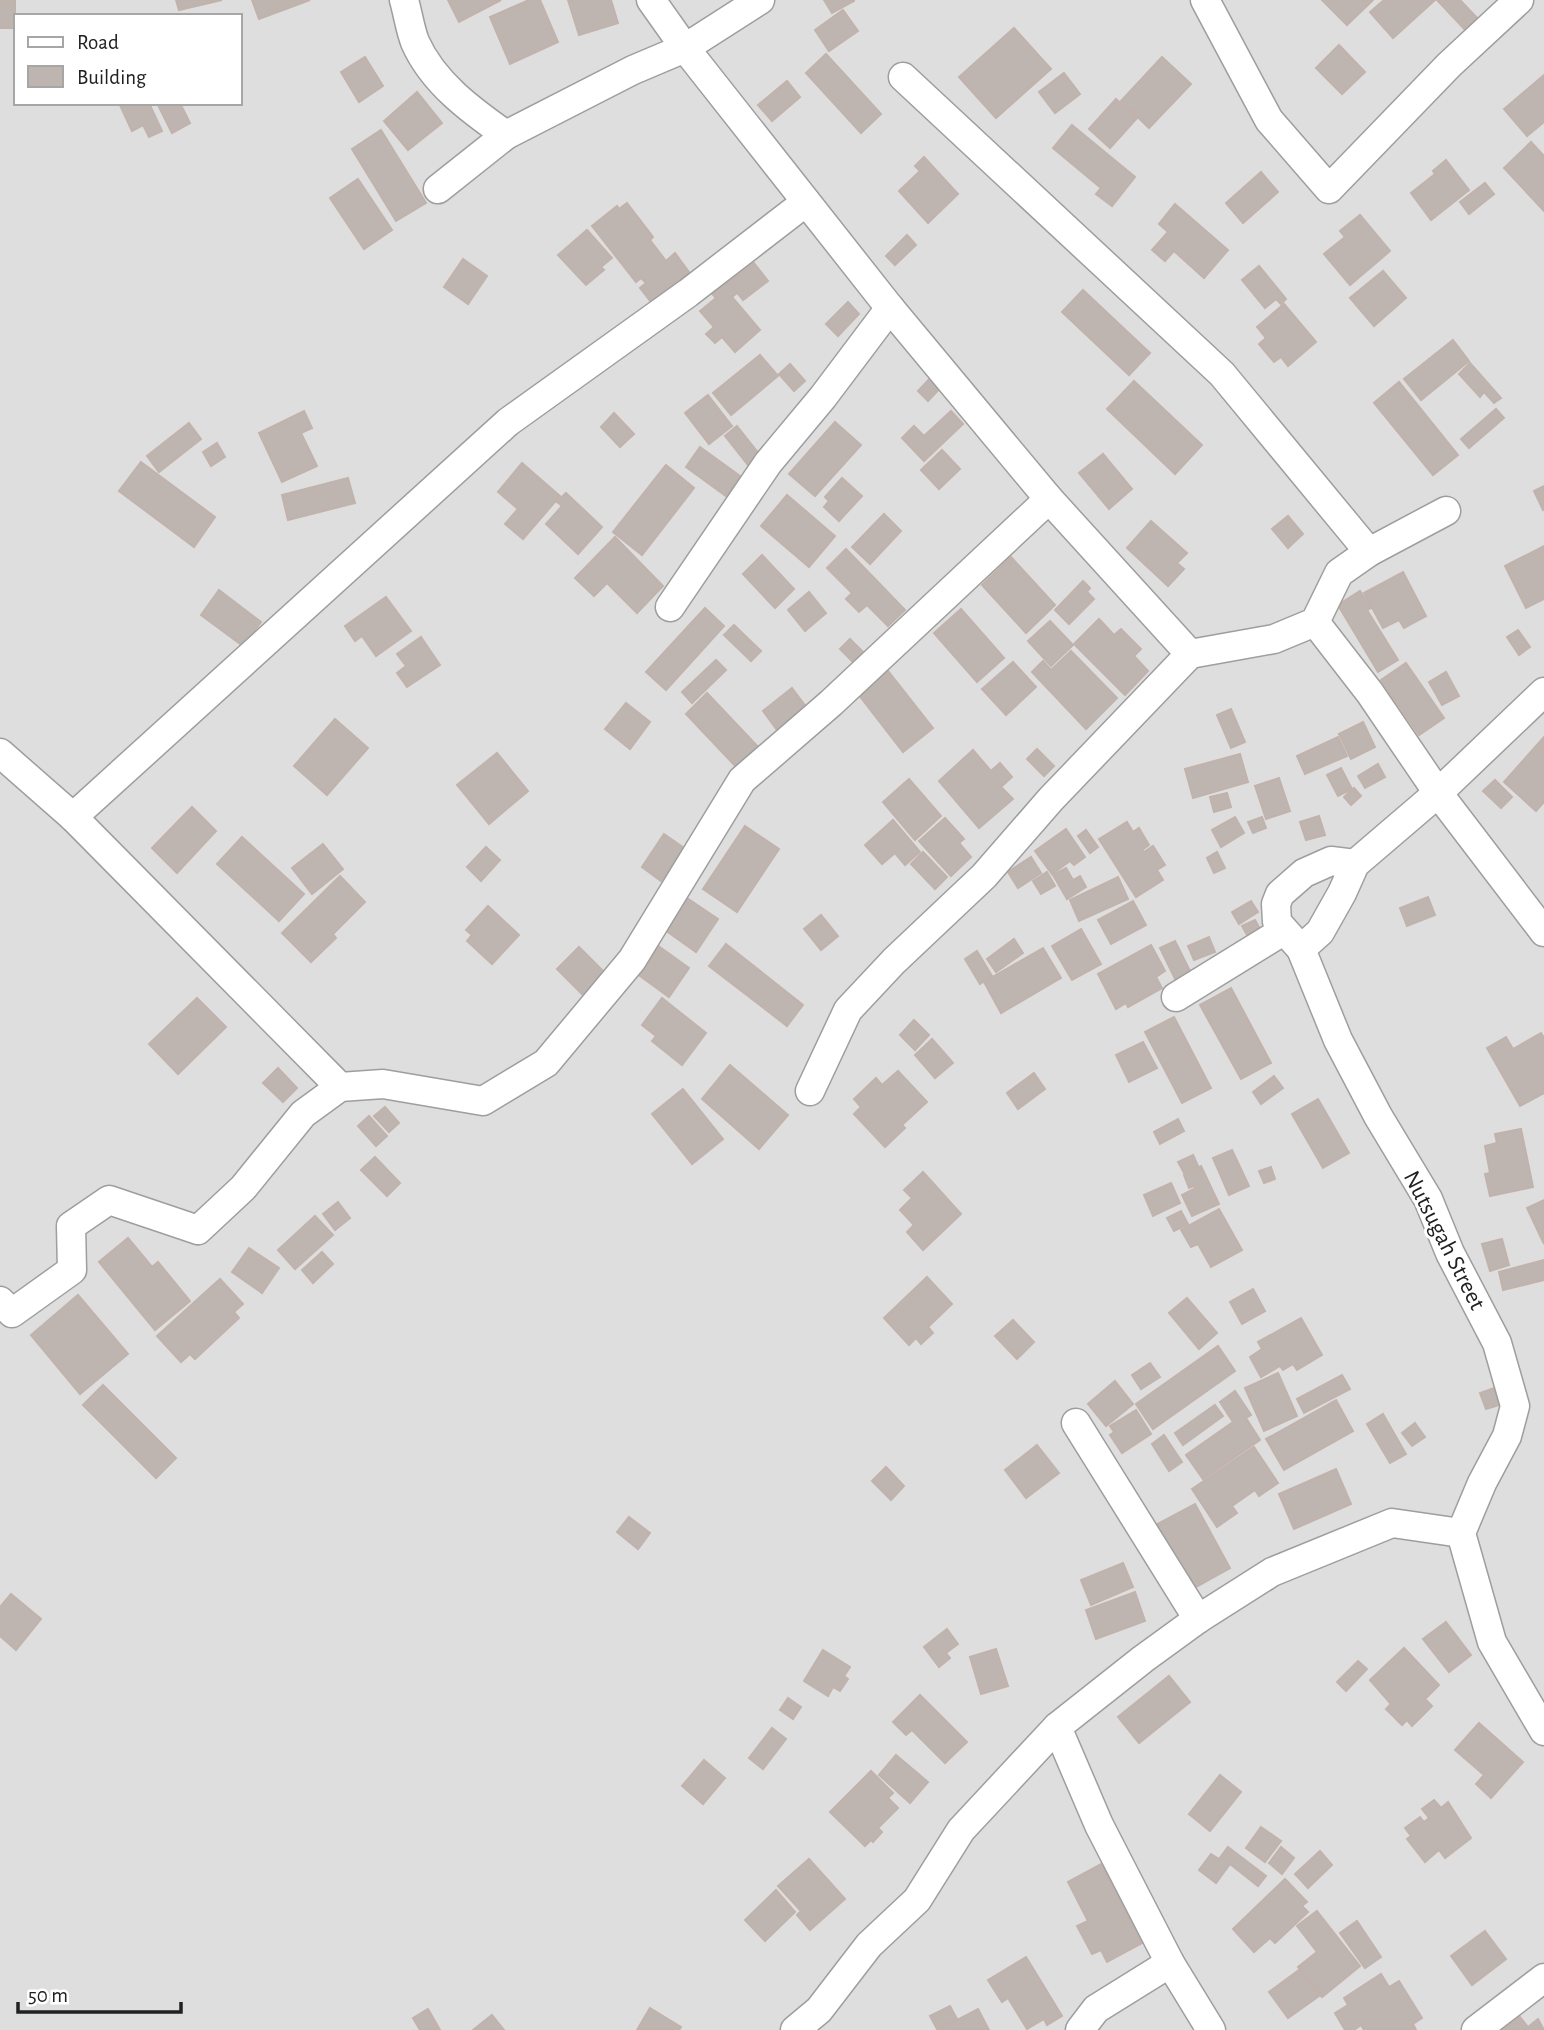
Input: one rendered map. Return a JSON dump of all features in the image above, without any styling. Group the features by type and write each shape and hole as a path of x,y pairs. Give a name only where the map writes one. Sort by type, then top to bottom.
{"street":[{"path":"404,0 415,42 433,72 468,108 506,135"},
{"path":"651,0 685,48 890,308 1049,499 1190,654"},
{"path":"438,188 506,135 632,70 685,48 760,0"},
{"path":"1205,0 1269,120 1329,189 1449,65 1507,9 1520,0"},
{"path":"902,77 1222,373 1369,552"},
{"path":"73,817 508,422 688,293 806,202"},
{"path":"670,607 768,463 823,397 890,308"},
{"path":"0,1301 12,1313 72,1270 71,1226 109,1200 198,1230 243,1188 303,1114 340,1087 383,1084 483,1101 546,1063 632,960 742,780 831,703 1049,499"},
{"path":"810,1091 848,1010 894,961 984,876 1051,799 1190,654 1274,639 1315,622 1339,573 1369,552 1446,511"},
{"path":"1315,622 1370,693 1438,793 1544,932"},
{"path":"1175,997 1292,940 1320,932 1355,864 1438,793 1544,692"},
{"path":"0,753 73,817 340,1087"},
{"name":"Nutsugah Street","path":"1355,864 1331,861 1304,873 1280,894 1276,904 1277,922 1292,940 1338,1040 1378,1116 1428,1199 1450,1253 1497,1343 1515,1406 1507,1436 1482,1483 1461,1533"},
{"path":"1076,1423 1198,1619"},
{"path":"795,2030 819,2010 869,1945 917,1900 961,1830 1057,1727 1143,1658 1272,1572 1392,1523 1461,1533 1492,1642 1544,1731"},
{"path":"1057,1727 1099,1825 1170,1963 1211,2030"},
{"path":"1080,2030 1096,2009 1170,1963"},
{"path":"1475,2030 1544,1978"}],"shaded area":[{"path":"0,0 1544,0 1544,2030 0,2030"}],"building":[{"path":"0,0 15,0 14,28 0,28"},
{"path":"176,0 222,0 179,10"},
{"path":"252,0 310,0 259,19"},
{"path":"448,0 501,0 459,22"},
{"path":"529,0 540,0 558,42 510,64 490,17"},
{"path":"568,0 611,0 618,23 579,35"},
{"path":"824,0 854,0 854,1 832,13"},
{"path":"1322,0 1373,0 1347,25"},
{"path":"1384,0 1435,0 1393,38 1370,12"},
{"path":"1437,0 1460,0 1481,22 1469,34"},
{"path":"843,10 858,31 829,51 815,30"},
{"path":"1014,28 1051,69 996,118 959,77"},
{"path":"1339,45 1365,72 1342,94 1316,68"},
{"path":"826,54 881,114 861,133 806,73"},
{"path":"365,57 383,86 359,102 341,72"},
{"path":"1162,57 1191,84 1149,128 1121,101"},
{"path":"1064,73 1080,94 1055,113 1039,92"},
{"path":"1544,75 1544,122 1527,136 1504,109"},
{"path":"787,81 800,97 772,121 758,105"},
{"path":"417,92 442,123 408,150 384,121"},
{"path":"1116,99 1137,118 1110,148 1089,129"},
{"path":"120,105 150,105 162,131 149,137 143,125 132,131"},
{"path":"158,105 181,105 190,123 172,133"},
{"path":"1072,125 1135,177 1112,206 1096,194 1101,188 1053,148"},
{"path":"381,130 426,203 396,221 352,149"},
{"path":"1531,142 1544,156 1544,211 1504,168"},
{"path":"924,157 958,194 928,223 899,191 920,171 915,166"},
{"path":"1446,160 1469,190 1431,220 1411,193 1435,174 1433,171"},
{"path":"1261,172 1278,192 1243,223 1226,203"},
{"path":"358,179 392,230 364,249 330,198"},
{"path":"1485,183 1494,194 1469,214 1460,202"},
{"path":"627,203 653,237 650,240 666,261 675,253 689,272 651,302 640,288 646,283 641,278 636,282 592,226 617,206 619,209"},
{"path":"1175,204 1228,250 1204,278 1174,251 1165,261 1152,250 1168,232 1159,224"},
{"path":"1360,215 1390,251 1350,285 1324,254 1345,237 1340,231"},
{"path":"587,230 612,258 601,267 604,270 586,285 558,255"},
{"path":"907,235 916,245 895,265 886,256"},
{"path":"463,259 487,276 468,304 444,287"},
{"path":"754,263 768,281 743,300 729,282"},
{"path":"1259,266 1286,299 1281,304 1276,299 1265,308 1242,280"},
{"path":"1383,271 1406,298 1374,326 1350,298"},
{"path":"723,276 737,293 732,297 760,330 735,352 722,337 715,343 706,334 714,327 700,311 716,298 708,289"},
{"path":"1083,290 1150,353 1129,375 1062,312"},
{"path":"848,302 859,314 838,336 826,324"},
{"path":"1284,304 1316,342 1288,366 1281,357 1274,362 1259,344 1266,338 1257,327"},
{"path":"1453,340 1469,361 1421,400 1404,379"},
{"path":"760,355 778,376 731,415 713,393"},
{"path":"1470,363 1501,398 1494,403 1484,392 1480,397 1459,374"},
{"path":"790,364 805,381 794,391 779,374"},
{"path":"932,376 943,385 928,401 918,391"},
{"path":"1134,381 1202,445 1175,474 1107,409"},
{"path":"1399,382 1458,455 1433,475 1374,403"},
{"path":"708,395 732,426 709,444 685,413"},
{"path":"1496,409 1504,418 1469,448 1461,439"},
{"path":"304,411 312,428 301,433 317,466 282,482 259,433"},
{"path":"951,411 963,424 924,461 902,438 914,426 924,436"},
{"path":"614,413 634,434 620,447 601,427"},
{"path":"835,422 861,445 815,496 789,474"},
{"path":"189,423 201,439 159,472 147,456"},
{"path":"737,426 760,455 748,465 725,436"},
{"path":"217,443 225,457 211,466 203,452"},
{"path":"700,447 740,476 726,496 686,467"},
{"path":"942,450 960,469 939,489 921,470"},
{"path":"1103,454 1132,489 1109,509 1079,473"},
{"path":"141,462 215,517 194,547 119,491"},
{"path":"522,463 560,496 523,539 505,524 518,509 498,492"},
{"path":"666,465 694,488 642,555 613,532"},
{"path":"348,478 355,503 288,520 282,495"},
{"path":"842,478 862,496 839,521 824,507 829,501 825,497"},
{"path":"1544,486 1544,509 1543,510 1534,491"},
{"path":"566,493 602,527 578,554 546,524 562,506 557,502"},
{"path":"787,495 835,536 809,567 761,526"},
{"path":"884,514 901,531 870,564 852,547"},
{"path":"1288,516 1303,534 1288,548 1272,529"},
{"path":"1151,521 1187,553 1177,563 1184,569 1168,586 1127,548"},
{"path":"615,537 663,586 637,613 607,583 594,596 575,578"},
{"path":"1544,546 1544,599 1526,608 1505,566"},
{"path":"846,549 905,610 888,626 867,605 859,612 846,599 852,593 827,568"},
{"path":"762,555 794,589 775,608 743,574"},
{"path":"1011,557 1055,605 1026,633 982,585"},
{"path":"1403,572 1426,616 1404,628 1399,620 1383,628 1364,593"},
{"path":"1083,581 1090,588 1087,592 1094,599 1069,624 1055,610"},
{"path":"219,590 261,622 243,646 201,615"},
{"path":"1360,591 1371,608 1367,610 1398,660 1378,672 1338,605"},
{"path":"809,592 826,613 805,631 788,610"},
{"path":"386,597 411,631 376,656 362,636 355,641 345,626"},
{"path":"705,608 724,626 666,690 646,672"},
{"path":"961,609 1004,658 977,682 934,633"},
{"path":"1099,619 1114,635 1121,629 1141,649 1134,656 1148,671 1125,695 1074,644"},
{"path":"1050,621 1073,645 1051,666 1028,641"},
{"path":"734,625 761,651 751,661 724,635"},
{"path":"1518,630 1530,647 1519,655 1507,637"},
{"path":"421,637 440,665 407,687 397,673 406,666 397,654"},
{"path":"850,639 867,656 857,666 840,649"},
{"path":"1071,651 1117,698 1086,729 1032,672 1043,661 1051,670"},
{"path":"716,660 726,670 692,703 682,692"},
{"path":"1013,662 1036,687 1006,715 982,689"},
{"path":"1406,663 1444,718 1419,735 1381,680"},
{"path":"885,667 933,728 903,752 855,690"},
{"path":"1446,672 1459,696 1442,705 1429,682"},
{"path":"792,688 810,712 780,734 763,711"},
{"path":"707,693 761,750 739,770 686,714"},
{"path":"626,703 650,722 630,749 605,729"},
{"path":"1231,709 1245,742 1231,748 1217,715"},
{"path":"335,719 368,748 327,795 294,766"},
{"path":"1363,722 1375,747 1351,759 1339,734"},
{"path":"1338,737 1347,756 1305,774 1297,756"},
{"path":"1544,737 1544,802 1536,811 1504,782"},
{"path":"1037,749 1054,766 1044,776 1027,759"},
{"path":"973,750 991,771 1000,763 1012,777 1001,787 1013,799 979,828 939,781"},
{"path":"497,753 528,791 489,824 457,785"},
{"path":"1240,754 1248,782 1193,798 1185,769"},
{"path":"1378,764 1385,777 1365,788 1358,776"},
{"path":"1341,768 1352,789 1338,796 1327,775"},
{"path":"1279,778 1290,811 1266,819 1255,786"},
{"path":"909,779 941,816 915,840 883,802"},
{"path":"1495,780 1512,797 1501,808 1483,791"},
{"path":"1354,788 1361,796 1351,805 1344,797"},
{"path":"1227,793 1231,807 1214,812 1210,797"},
{"path":"192,807 216,831 177,873 152,848"},
{"path":"1319,816 1325,835 1306,840 1300,822"},
{"path":"1235,817 1244,833 1221,847 1212,830"},
{"path":"1262,817 1266,828 1253,833 1248,822"},
{"path":"945,818 964,839 959,843 971,857 951,876 919,841"},
{"path":"893,820 920,852 905,865 895,853 882,864 865,845"},
{"path":"1127,822 1133,832 1139,828 1149,845 1142,850 1144,852 1153,846 1165,865 1157,870 1163,880 1136,897 1099,839"},
{"path":"745,826 779,849 737,912 703,889"},
{"path":"1066,829 1085,857 1074,865 1070,861 1052,874 1035,851"},
{"path":"1086,830 1098,847 1090,853 1078,836"},
{"path":"664,834 684,848 661,881 642,867"},
{"path":"242,837 304,894 279,921 217,864"},
{"path":"323,844 343,869 312,894 292,868"},
{"path":"486,847 500,860 481,881 467,867"},
{"path":"923,852 947,877 935,889 911,864"},
{"path":"1217,852 1225,868 1214,873 1207,858"},
{"path":"1031,857 1041,873 1018,888 1008,872"},
{"path":"1066,868 1073,880 1080,876 1086,887 1067,899 1053,875"},
{"path":"1047,872 1055,886 1041,894 1033,881"},
{"path":"340,876 365,902 333,934 336,938 311,962 282,933"},
{"path":"1118,877 1128,899 1079,921 1070,900"},
{"path":"1428,897 1435,915 1407,926 1400,908"},
{"path":"687,898 718,919 696,952 665,930"},
{"path":"1133,901 1146,925 1111,944 1098,920"},
{"path":"1251,901 1258,912 1239,924 1232,912"},
{"path":"488,906 519,935 492,964 467,941 472,935 466,930"},
{"path":"821,915 838,936 821,950 804,929"},
{"path":"1255,920 1260,929 1247,935 1242,926"},
{"path":"1081,929 1101,964 1072,980 1052,946"},
{"path":"1209,937 1215,952 1194,960 1188,946"},
{"path":"1014,939 1023,953 996,972 987,959"},
{"path":"1175,941 1192,975 1177,983 1160,948"},
{"path":"726,944 803,1005 787,1026 709,966"},
{"path":"657,945 689,968 669,997 636,973"},
{"path":"1151,945 1165,971 1156,977 1162,988 1128,1007 1126,1003 1116,1009 1098,974"},
{"path":"579,947 607,975 585,997 557,969"},
{"path":"1043,948 1061,978 1001,1013 984,982"},
{"path":"977,951 992,976 980,984 965,959"},
{"path":"1231,988 1271,1063 1241,1079 1200,1005"},
{"path":"197,998 226,1027 178,1074 149,1044"},
{"path":"662,998 706,1033 682,1065 652,1041 656,1036 642,1025"},
{"path":"1174,1017 1211,1088 1182,1103 1145,1032"},
{"path":"914,1020 929,1035 915,1050 900,1035"},
{"path":"1541,1033 1544,1038 1544,1093 1520,1106 1487,1048 1506,1037 1513,1049"},
{"path":"932,1039 953,1063 935,1078 915,1055"},
{"path":"1143,1042 1157,1068 1129,1082 1116,1055"},
{"path":"730,1065 788,1115 759,1149 702,1099"},
{"path":"278,1068 297,1088 283,1102 263,1083"},
{"path":"898,1071 927,1102 902,1125 905,1128 885,1147 854,1114 861,1107 854,1099 876,1078 882,1085"},
{"path":"1034,1073 1045,1089 1018,1109 1007,1093"},
{"path":"1274,1076 1283,1088 1261,1104 1253,1092"},
{"path":"683,1089 723,1139 692,1164 652,1114"},
{"path":"1318,1099 1349,1153 1323,1168 1292,1114"},
{"path":"385,1107 399,1123 389,1132 374,1116"},
{"path":"369,1116 387,1136 376,1146 358,1126"},
{"path":"1178,1119 1184,1131 1160,1144 1154,1132"},
{"path":"1521,1129 1533,1187 1490,1196 1485,1174 1490,1173 1485,1146 1497,1143 1495,1134"},
{"path":"1232,1150 1249,1186 1229,1195 1213,1158"},
{"path":"1193,1155 1198,1166 1184,1173 1178,1162"},
{"path":"375,1157 400,1183 387,1196 361,1170"},
{"path":"1201,1166 1219,1204 1192,1216 1182,1195 1196,1188 1189,1188 1184,1175"},
{"path":"1271,1167 1275,1179 1264,1183 1259,1171"},
{"path":"923,1172 961,1214 923,1250 907,1232 914,1225 900,1210 912,1198 904,1190"},
{"path":"1171,1183 1180,1203 1153,1216 1144,1195"},
{"path":"1544,1200 1544,1244 1527,1208"},
{"path":"338,1202 350,1218 335,1230 323,1214"},
{"path":"1219,1209 1242,1250 1211,1267 1198,1244 1191,1247 1181,1230"},
{"path":"1181,1211 1188,1224 1174,1231 1167,1218"},
{"path":"315,1216 333,1235 295,1269 278,1250"},
{"path":"128,1238 152,1267 158,1262 190,1301 155,1330 99,1262"},
{"path":"1502,1239 1509,1265 1490,1271 1482,1244"},
{"path":"249,1248 279,1268 262,1293 232,1272"},
{"path":"322,1252 333,1264 313,1283 302,1270"},
{"path":"1544,1260 1544,1280 1503,1290 1499,1272"},
{"path":"927,1277 952,1304 928,1327 933,1333 921,1344 916,1338 909,1345 884,1318"},
{"path":"220,1279 243,1304 234,1312 239,1318 195,1359 190,1354 181,1362 157,1336"},
{"path":"1253,1289 1265,1311 1242,1324 1230,1302"},
{"path":"78,1295 128,1354 80,1394 31,1335"},
{"path":"1187,1298 1217,1333 1199,1349 1169,1313"},
{"path":"1301,1318 1322,1355 1297,1370 1293,1364 1283,1370 1280,1366 1261,1377 1250,1357 1262,1349 1258,1342"},
{"path":"1013,1320 1034,1342 1017,1359 995,1336"},
{"path":"1218,1346 1235,1371 1153,1429 1136,1404"},
{"path":"1150,1363 1160,1377 1141,1389 1132,1375"},
{"path":"1278,1373 1297,1416 1264,1431 1245,1388"},
{"path":"1342,1375 1350,1389 1304,1413 1297,1399"},
{"path":"1115,1381 1133,1404 1106,1426 1088,1404"},
{"path":"103,1385 176,1458 156,1478 83,1405"},
{"path":"1497,1387 1502,1404 1486,1409 1480,1393"},
{"path":"1235,1391 1251,1415 1246,1418 1260,1440 1203,1479 1186,1455 1233,1422 1220,1402"},
{"path":"1336,1400 1353,1431 1284,1470 1266,1439"},
{"path":"1215,1405 1223,1416 1183,1445 1175,1433"},
{"path":"1136,1410 1151,1434 1122,1453 1110,1435 1114,1432 1110,1426"},
{"path":"1383,1414 1406,1454 1390,1463 1367,1424"},
{"path":"1415,1423 1425,1437 1412,1446 1402,1433"},
{"path":"1164,1435 1182,1462 1169,1471 1152,1444"},
{"path":"1037,1445 1059,1473 1026,1498 1005,1470"},
{"path":"1254,1447 1278,1483 1259,1496 1255,1490 1232,1506 1237,1513 1217,1527 1192,1489"},
{"path":"886,1467 904,1486 891,1500 872,1481"},
{"path":"1336,1469 1351,1504 1294,1529 1279,1494"},
{"path":"1195,1504 1230,1568 1189,1591 1154,1526"},
{"path":"629,1517 650,1533 638,1549 617,1532"},
{"path":"1123,1563 1133,1587 1091,1605 1081,1580"},
{"path":"1135,1592 1145,1621 1096,1639 1086,1610"},
{"path":"11,1594 41,1619 16,1650 0,1636 0,1607"},
{"path":"1446,1622 1471,1655 1449,1672 1423,1639"},
{"path":"947,1629 958,1644 946,1653 950,1658 939,1667 924,1647"},
{"path":"1404,1648 1439,1685 1425,1699 1432,1706 1412,1726 1407,1720 1402,1725 1386,1709 1391,1704 1370,1680"},
{"path":"996,1649 1008,1686 981,1694 970,1657"},
{"path":"823,1650 850,1667 844,1676 848,1679 840,1691 833,1687 828,1696 804,1681"},
{"path":"1358,1661 1367,1669 1346,1691 1337,1682"},
{"path":"1169,1676 1190,1702 1139,1743 1118,1717"},
{"path":"920,1695 967,1742 945,1763 912,1730 906,1735 893,1722"},
{"path":"788,1698 801,1707 793,1719 780,1710"},
{"path":"1479,1723 1523,1762 1491,1798 1476,1784 1484,1775 1455,1750"},
{"path":"772,1728 786,1739 763,1769 749,1758"},
{"path":"896,1755 928,1782 910,1803 879,1775"},
{"path":"704,1760 725,1778 703,1804 682,1786"},
{"path":"871,1771 893,1793 888,1798 898,1808 878,1828 882,1832 865,1846 830,1812"},
{"path":"1220,1775 1241,1792 1210,1831 1189,1814"},
{"path":"1434,1800 1441,1808 1448,1802 1471,1838 1445,1858 1439,1850 1425,1862 1407,1839 1411,1836 1405,1828 1420,1817 1424,1822 1429,1818 1422,1809"},
{"path":"1261,1827 1281,1841 1265,1862 1246,1848"},
{"path":"1228,1847 1266,1876 1258,1886 1230,1864 1216,1883 1199,1870 1211,1854 1219,1859"},
{"path":"1281,1847 1294,1858 1282,1874 1269,1863"},
{"path":"1320,1851 1332,1865 1308,1888 1295,1874"},
{"path":"809,1859 845,1899 810,1930 797,1915 801,1911 778,1886"},
{"path":"1101,1864 1142,1943 1107,1962 1101,1950 1092,1954 1077,1926 1088,1921 1068,1882"},
{"path":"1285,1879 1307,1902 1302,1906 1308,1912 1275,1943 1270,1938 1254,1952 1233,1929"},
{"path":"776,1890 795,1912 765,1941 745,1920"},
{"path":"1317,1911 1360,1966 1322,1997 1298,1967 1317,1952 1297,1926"},
{"path":"1357,1921 1381,1957 1365,1968 1340,1933"},
{"path":"1485,1931 1506,1959 1472,1985 1451,1956"},
{"path":"1026,1957 1062,2016 1047,2025 1044,2019 1027,2029 1008,1998 1002,2002 988,1980"},
{"path":"1299,1970 1319,1996 1288,2018 1269,1992"},
{"path":"1381,1974 1389,1987 1399,1981 1422,2018 1413,2024 1416,2030 1364,2030 1361,2025 1354,2030 1345,2030 1335,2013 1348,2005 1344,1998"},
{"path":"950,2006 957,2019 937,2029 930,2016"},
{"path":"650,2008 681,2027 679,2030 637,2030"},
{"path":"428,2009 440,2030 420,2030 413,2018"},
{"path":"978,2009 989,2030 938,2030"},
{"path":"492,2015 504,2030 473,2030"},
{"path":"1520,2017 1528,2027 1538,2019 1544,2030 1503,2030"}]}
